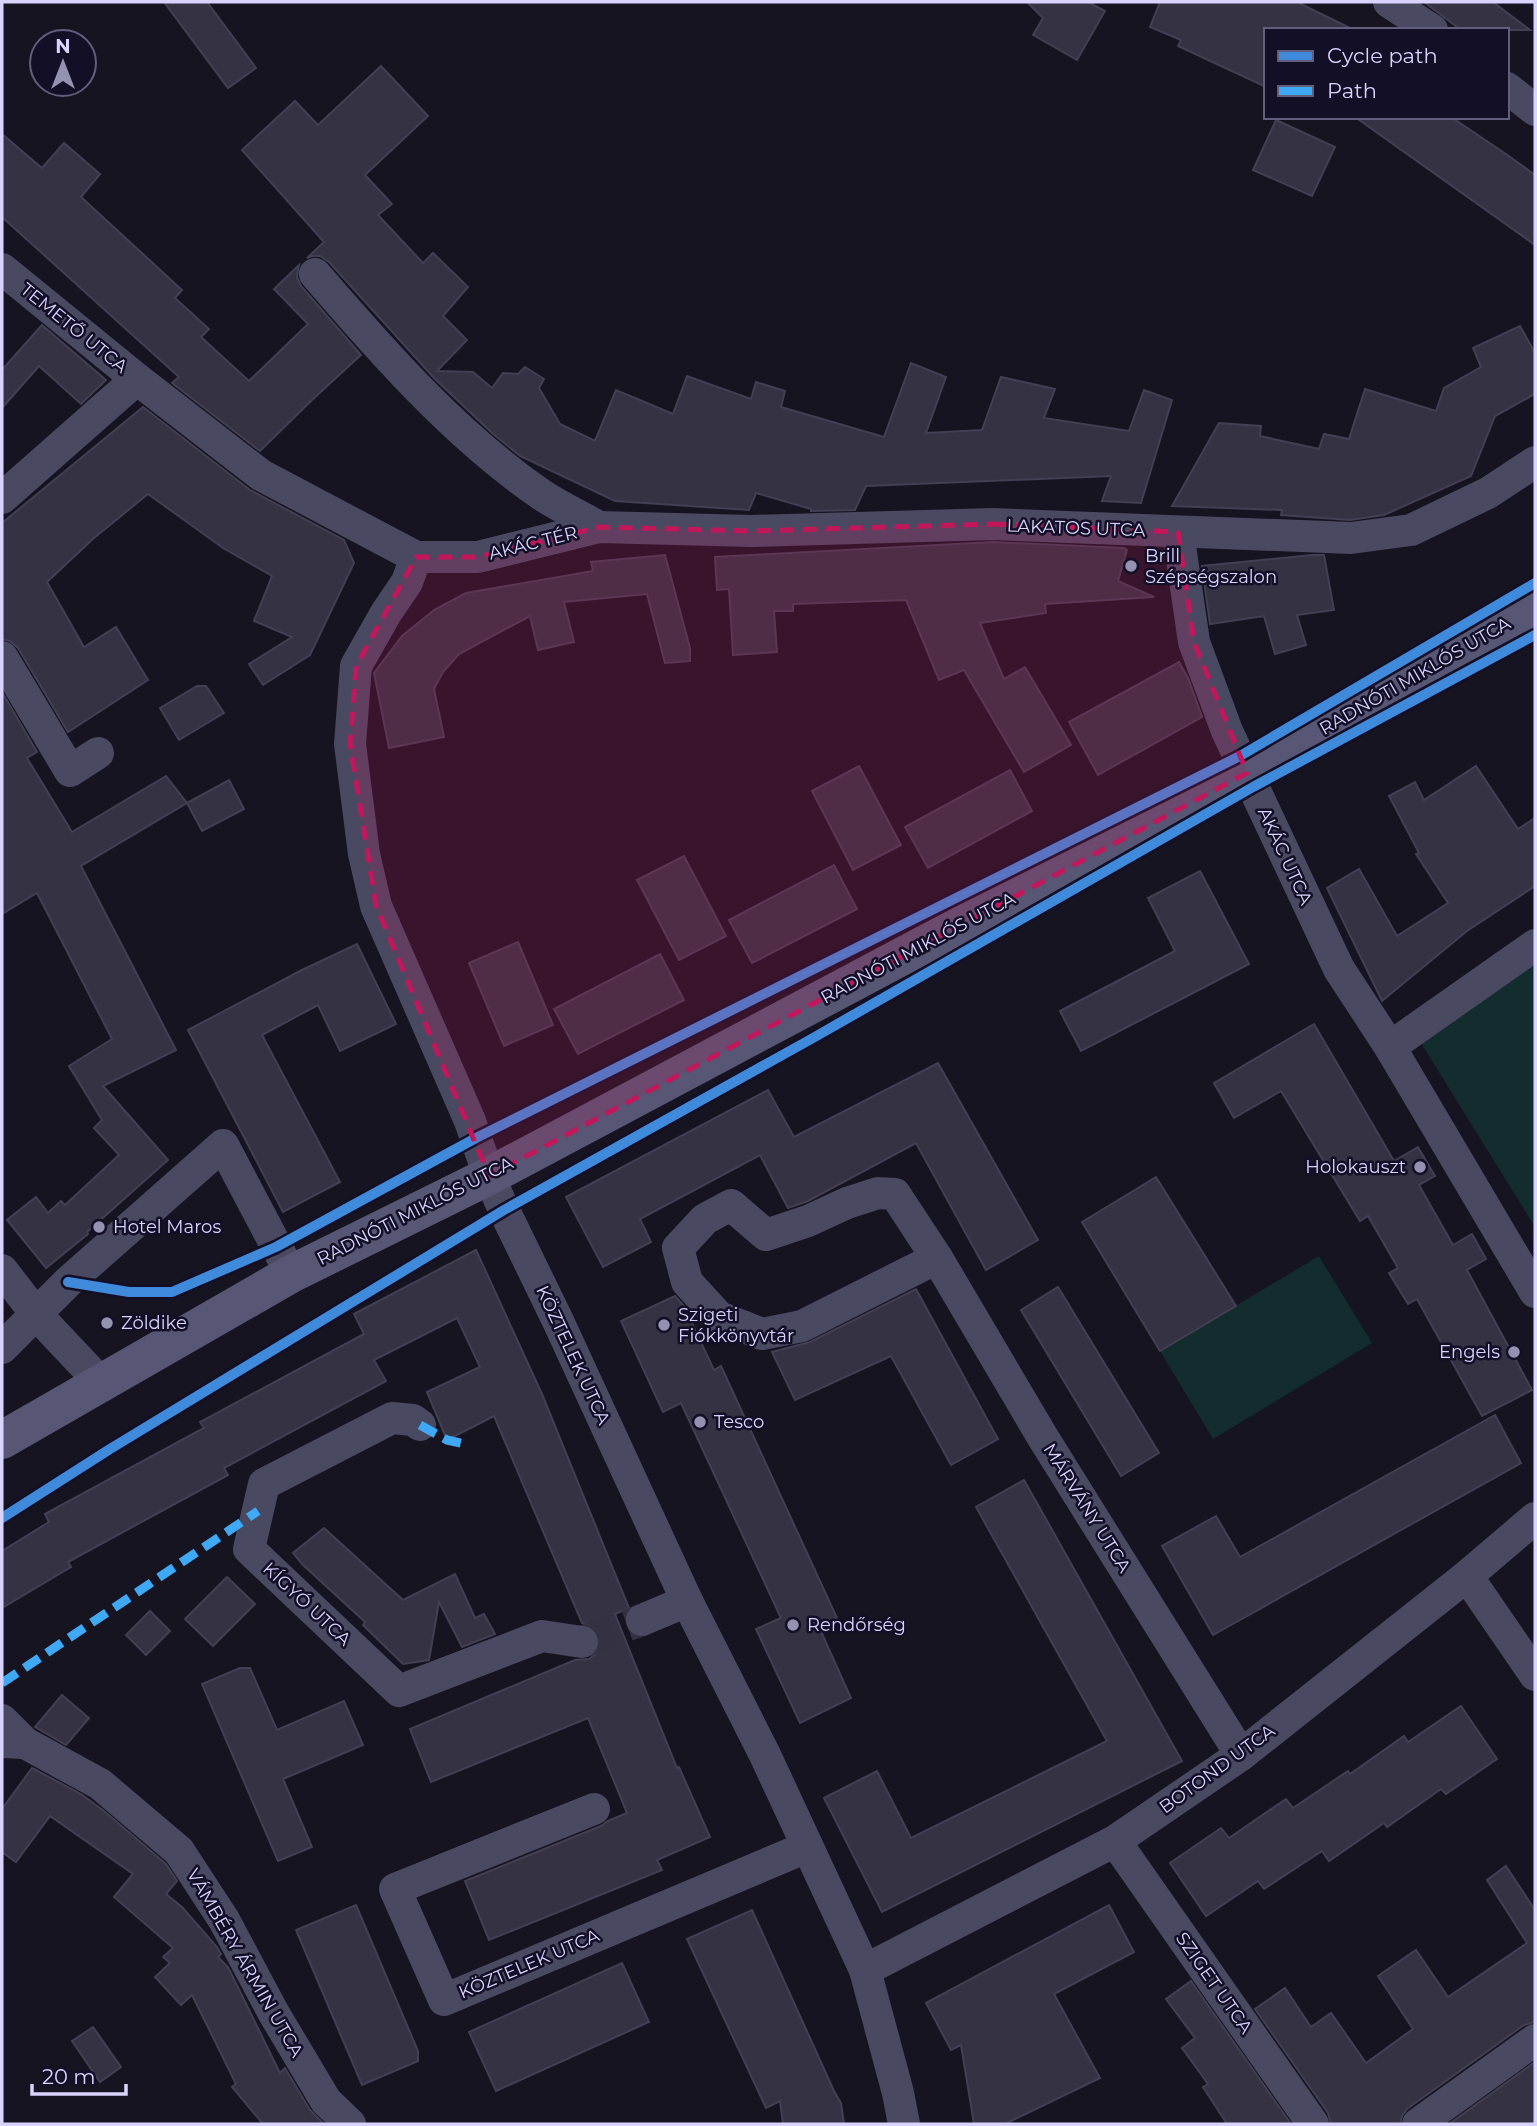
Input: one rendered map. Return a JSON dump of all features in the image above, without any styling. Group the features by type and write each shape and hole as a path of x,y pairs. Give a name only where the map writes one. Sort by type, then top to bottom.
{"street":[{"path":"1389,2 1429,28"},
{"path":"1509,90 1535,110"},
{"name":"TEMETŐ UTCA","path":"2,269 137,379 2,498"},
{"name":"AKÁC TÉR","path":"315,274 383,353 484,450 544,496 599,527"},
{"name":"AKÁC TÉR","path":"137,379 261,475 416,557 478,557 599,527"},
{"name":"LAKATOS UTCA","path":"599,527 751,531 993,524 1351,538 1411,530 1488,493 1535,462"},
{"name":"AKÁC UTCA","path":"1178,532 1194,642 1227,731 1339,969 1390,1047 1535,1292"},
{"name":"KÖZTELEK UTCA","path":"416,557 407,582 356,666 350,744 364,854 376,906 470,1121 489,1176 687,1601 765,1755 865,1970 904,2124"},
{"name":"RADNÓTI MIKLÓS UTCA","path":"2,1440 291,1274 489,1176 1247,773 1535,606"},
{"path":"2,657 70,771 98,754"},
{"path":"1390,1047 1535,945"},
{"path":"2,1348 68,1282 223,1145 291,1274"},
{"name":"MÁRVÁNY UTCA","path":"937,1258 802,1326 762,1334 719,1317 687,1282 678,1248 705,1219 731,1205 766,1235 878,1192 895,1194 937,1258 1042,1436 1241,1755"},
{"path":"2,1270 36,1314 100,1382"},
{"name":"KÍGYÓ UTCA","path":"420,1425 413,1420 392,1418 264,1485 249,1549 399,1691 542,1636 582,1642"},
{"name":"BOTOND UTCA","path":"865,1970 1115,1841 1241,1755 1467,1576 1535,1518"},
{"path":"1467,1576 1535,1675"},
{"path":"642,1620 687,1601"},
{"name":"VÁMBÉRY ÁRMIN UTCA","path":"2,1720 14,1743 100,1784 179,1851 224,1920 326,2101 350,2124"},
{"name":"KÖZTELEK UTCA","path":"594,1809 396,1889 444,2000 807,1847"},
{"name":"SZIGET UTCA","path":"1115,1841 1313,2124"},
{"path":"1418,2124 1535,2040"}],"highlighted area":[{"path":"993,524 1178,532 1194,642 1247,773 489,1176 376,906 350,744 356,666 416,557 478,557 599,527 751,531"}],"green space":[{"path":"1535,964 1535,1227 1421,1043"},
{"path":"1319,1256 1372,1343 1213,1439 1160,1351"}],"building":[{"path":"164,2 207,2 256,68 228,88"},
{"path":"1027,2 1088,2 1105,11 1077,60 1033,35 1043,18"},
{"path":"1160,2 1297,2 1350,28 1264,28 1264,86 1178,46 1181,40 1150,27"},
{"path":"1424,2 1493,2 1530,30 1509,28 1458,28"},
{"path":"381,66 428,116 365,175 392,204 378,215 423,263 433,253 468,287 443,316 467,340 437,371 473,372 492,388 503,373 518,374 525,367 544,379 539,388 560,424 595,441 616,390 673,414 687,376 751,399 756,382 785,391 781,407 884,437 911,363 946,377 926,433 982,430 1001,377 1055,389 1044,418 1129,431 1144,390 1172,400 1141,503 1102,501 1111,476 866,486 855,510 811,511 756,493 749,510 615,501 520,456 435,379 329,262 320,256 307,258 324,242 242,150 295,101 318,125"},
{"path":"1358,119 1454,119 1506,154 1535,175 1535,245"},
{"path":"1276,120 1335,147 1312,196 1253,170"},
{"path":"2,134 42,168 64,143 100,174 81,197 182,290 175,298 209,329 201,337 249,381 308,324 274,289 299,265 297,277 301,286 361,355 260,451 172,383 179,377 2,217"},
{"path":"42,325 106,380 81,404 39,366 2,408 2,370"},
{"path":"1520,326 1535,353 1535,394 1495,416 1471,476 1384,515 1350,520 1281,515 1282,510 1172,506 1219,423 1261,426 1260,436 1319,449 1324,434 1349,439 1365,389 1436,411 1444,388 1481,367 1473,348"},
{"path":"143,407 250,490 344,540 354,563 310,655 263,685 249,664 292,637 254,621 272,576 223,548 148,494 94,538 47,582 84,647 116,627 148,680 68,732 18,648 10,641 2,639 2,523"},
{"path":"993,542 1124,548 1127,550 1118,581 1154,597 1045,604 1046,613 980,623 1004,679 1025,667 1071,745 1024,772 964,670 939,680 906,600 793,604 793,611 774,611 777,652 733,655 729,589 717,590 715,557"},
{"path":"665,555 690,648 690,661 665,663 647,594 564,602 574,642 538,650 530,616 459,654 443,672 434,689 444,737 389,748 374,673 402,636 434,610 466,593 593,571 591,562"},
{"path":"1324,555 1334,610 1297,615 1306,645 1275,654 1264,616 1210,624 1202,566"},
{"path":"1179,662 1188,678 1202,717 1098,775 1069,722"},
{"path":"197,686 206,686 224,713 179,740 160,708"},
{"path":"2,692 37,752 27,758 72,832 166,776 187,803 81,866 176,1050 103,1086 168,1160 87,1232 88,1234 46,1268 7,1220 36,1197 48,1213 61,1201 65,1205 119,1155 94,1128 102,1120 69,1066 112,1039 37,893 2,914"},
{"path":"859,766 901,845 853,870 812,791"},
{"path":"1476,766 1518,829 1535,818 1535,886 1467,931 1382,1001 1327,888 1359,869 1397,936 1448,903 1416,854 1419,853 1389,796 1415,782 1424,800"},
{"path":"1010,770 1032,811 928,868 905,827"},
{"path":"229,780 244,809 202,831 187,803"},
{"path":"684,856 726,936 679,960 637,880"},
{"path":"834,865 857,909 752,963 729,920"},
{"path":"1200,871 1249,964 1081,1051 1060,1011 1175,951 1148,898"},
{"path":"518,942 553,1025 504,1046 469,963"},
{"path":"357,944 396,1024 340,1051 318,1005 262,1035 340,1182 283,1212 188,1030"},
{"path":"660,954 684,1000 578,1054 554,1009"},
{"path":"1314,1024 1394,1161 1418,1147 1435,1176 1419,1185 1453,1245 1472,1234 1486,1259 1467,1270 1532,1390 1482,1416 1417,1299 1408,1304 1389,1273 1398,1268 1368,1216 1360,1221 1281,1091 1234,1118 1214,1083"},
{"path":"938,1063 1038,1240 986,1270 916,1143 808,1201 788,1208 760,1155 640,1219 651,1242 603,1267 566,1197 768,1090 794,1137"},
{"path":"1156,1177 1236,1306 1160,1351 1082,1222"},
{"path":"476,1250 542,1394 629,1608 615,1614 677,1768 679,1767 710,1837 657,1860 662,1870 489,1940 465,1881 627,1813 588,1718 431,1782 410,1729 575,1660 589,1659 597,1653 600,1644 594,1628 582,1623 494,1416 447,1440 427,1392 480,1367 457,1318 374,1360 386,1381 224,1468 228,1475 68,1562 71,1567 2,1608 2,1551 49,1522 45,1514 204,1428 200,1422 364,1334 354,1314"},
{"path":"1058,1287 1159,1453 1121,1476 1021,1310"},
{"path":"916,1289 998,1439 951,1465 891,1356 795,1400 772,1352 810,1342"},
{"path":"675,1296 684,1306 714,1370 721,1366 837,1618 819,1627 851,1698 800,1723 756,1629 781,1618 681,1403 663,1412 621,1321"},
{"path":"1495,1415 1521,1463 1213,1635 1162,1546 1216,1516 1240,1557"},
{"path":"1024,1480 1182,1761 882,1912 824,1798 877,1771 911,1838 1107,1741 976,1507"},
{"path":"324,1528 403,1600 455,1574 475,1618 484,1614 495,1634 462,1647 439,1602 429,1660 403,1664 363,1625 365,1622 293,1553"},
{"path":"227,1577 255,1604 213,1646 185,1619"},
{"path":"150,1611 170,1631 146,1655 126,1635"},
{"path":"240,1668 250,1668 277,1730 344,1701 363,1745 283,1779 312,1847 278,1861 202,1684"},
{"path":"62,1695 89,1718 66,1745 35,1727"},
{"path":"1461,1706 1497,1759 1446,1794 1441,1789 1387,1827 1384,1823 1329,1861 1322,1851 1264,1889 1258,1881 1206,1916 1170,1863 1221,1828 1229,1838 1286,1799 1293,1808 1348,1771 1350,1774 1404,1736 1408,1742"},
{"path":"32,1768 81,1794 166,1864 177,1881 166,1894 182,1907 217,1947 221,1954 218,1957 228,1967 280,2073 285,2068 310,2110 324,2124 263,2124 232,2087 236,2084 192,1995 181,2005 155,1977 170,1963 163,1957 173,1948 114,1897 133,1874 50,1816 16,1862 2,1852 2,1809"},
{"path":"1506,1866 1535,1910 1535,2022 1524,2025 1407,2109 1400,2124 1331,2124 1328,2113 1255,2009 1285,1988 1311,2027 1331,2013 1366,2063 1413,2029 1378,1976 1416,1950 1448,1997 1527,1943 1487,1880"},
{"path":"356,1905 418,2051 418,2061 362,2085 296,1930"},
{"path":"1109,1905 1134,1952 1054,1994 1100,2078 1005,2124 974,2124 961,2045 951,2050 926,2003"},
{"path":"752,1910 841,2103 844,2124 783,2124 780,2101 766,2108 687,1939"},
{"path":"622,1963 649,2022 496,2091 469,2032"},
{"path":"1191,1981 1291,2124 1227,2124 1203,2087 1208,2084 1182,2048 1195,2038 1166,1999"},
{"path":"93,2027 121,2067 100,2082 72,2041"},
{"path":"1535,2062 1535,2124 1449,2124"}],"tunnel":[{"path":"582,1642 642,1620"}],"marked path":[{"path":"420,1425 447,1440 464,1444"},
{"path":"2,1683 258,1511"}],"cycle path":[{"path":"68,1282 129,1292 172,1292 276,1247 476,1138 1240,756 1535,583"},
{"path":"2,1518 110,1449 504,1210 813,1038 1253,787 1535,635"}],"place":[{"name":"Brill Szépségszalon","path":"1131,566"},
{"name":"Holokauszt","path":"1420,1167"},
{"name":"Hotel Maros","path":"99,1227"},
{"name":"Zöldike","path":"107,1323"},
{"name":"Szigeti Fiókkönyvtár","path":"664,1325"},
{"name":"Engels","path":"1514,1352"},
{"name":"Tesco","path":"700,1422"},
{"name":"Rendőrség","path":"793,1625"}]}
